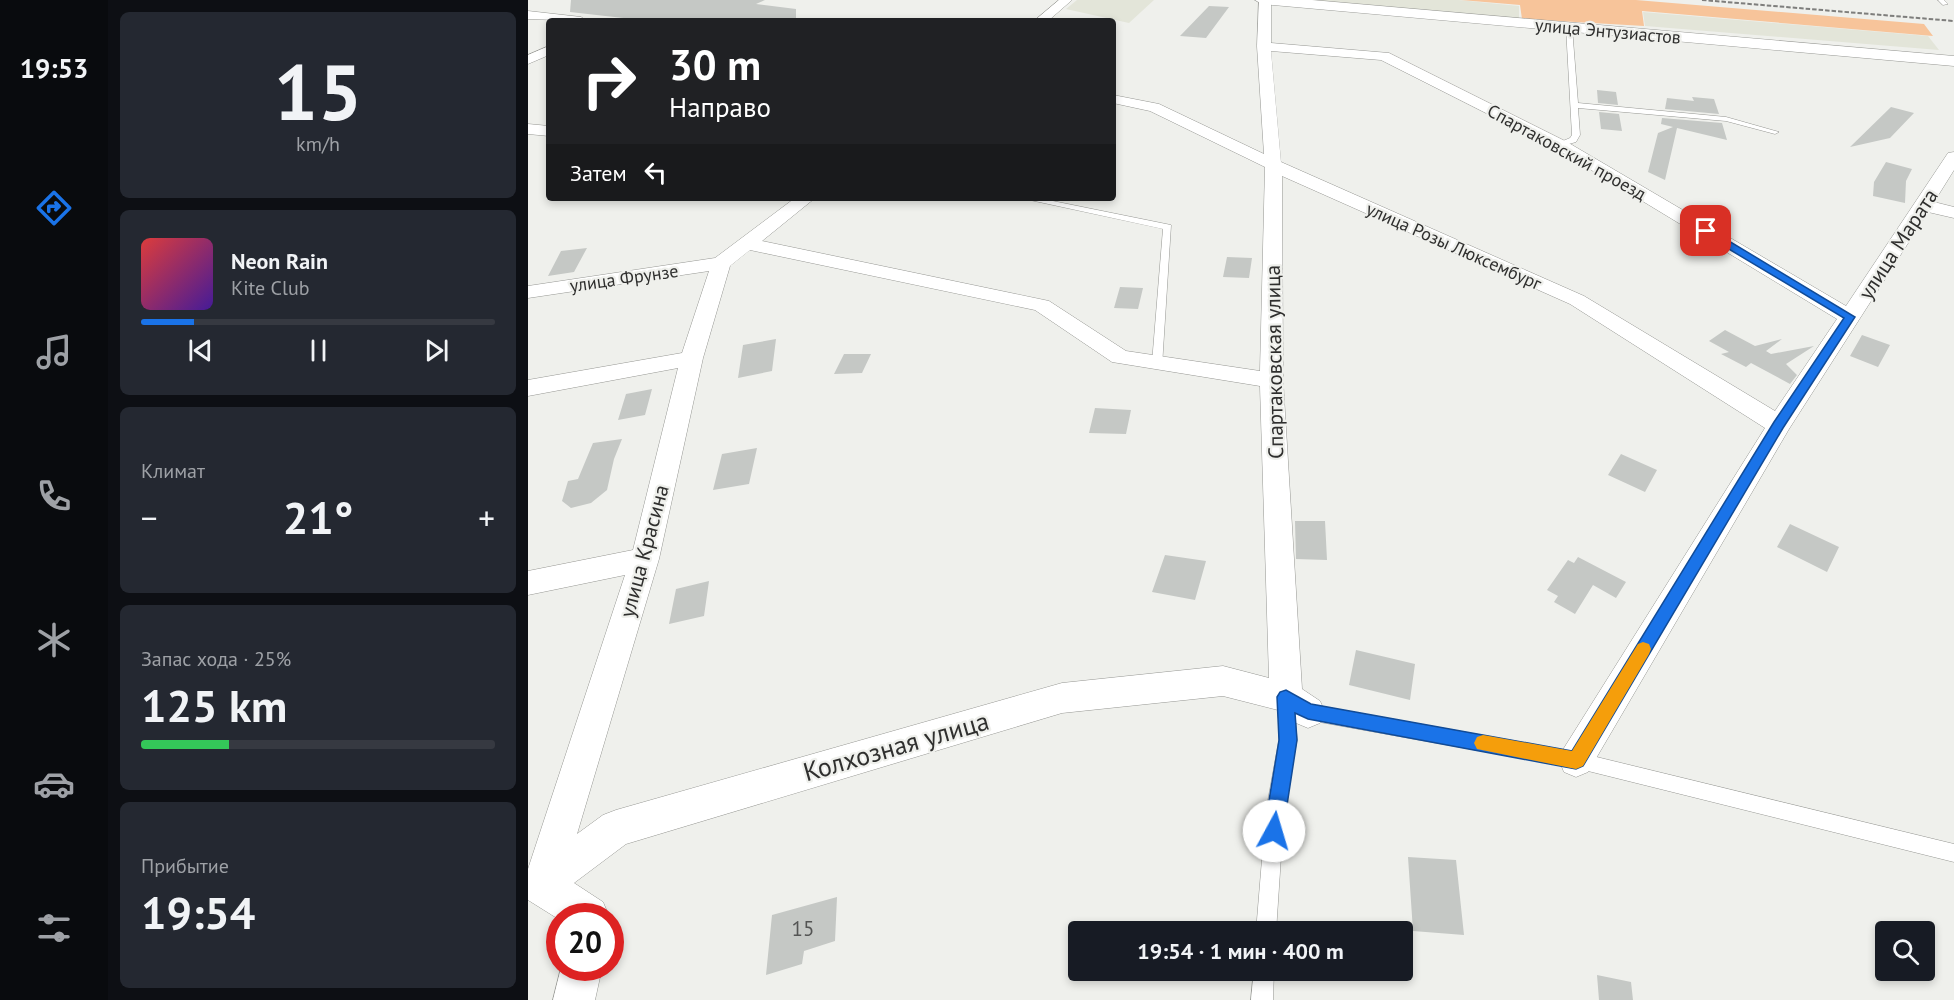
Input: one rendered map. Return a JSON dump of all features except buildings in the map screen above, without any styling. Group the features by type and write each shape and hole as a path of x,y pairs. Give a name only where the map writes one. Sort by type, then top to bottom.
{"street":[{"path":"1044,18 1066,0"},
{"name":"улица Энтузиастов","path":"1264,0 1954,61"},
{"name":"Спартаковская улица","path":"1264,0 1264,46 1273,166 1271,380 1297,704"},
{"path":"528,15 554,18"},
{"name":"Спартаковский проезд","path":"1264,46 1384,56 1561,145 1850,317"},
{"path":"528,60 546,51"},
{"name":"улица Розы Люксембург","path":"1116,100 1154,107 1273,166 1577,300 1779,425"},
{"path":"528,129 546,131"},
{"name":"улица Марата","path":"1576,760 1779,425 1952,165"},
{"path":"721,263 802,201"},
{"path":"1924,204 1954,213"},
{"path":"745,243 1042,305 1120,357 1271,380"},
{"name":"улица Фрунзе","path":"528,292 721,263"},
{"name":"улица Красина","path":"535,886 645,559 692,358 721,263"},
{"path":"528,388 692,358"},
{"path":"528,583 645,559"},
{"name":"Колхозная улица","path":"535,886 616,828 1062,698 1224,681 1297,704"},
{"path":"535,886 566,903"},
{"path":"574,1000 579,981"}],"lane":[{"path":"1561,145 1573,140 1576,135 1569,27"},
{"path":"1574,105 1726,119 1775,132"},
{"path":"1040,201 1168,227 1158,363"},
{"path":"1267,921 1275,811 1297,704 1576,760 1954,853"},
{"path":"1262,1000 1263,981"}],"shaded area":[{"path":"1077,0 1154,0 1129,23 1116,20 1116,18 1066,9"},
{"path":"1299,0 1459,0 1519,6 1519,19"},
{"path":"1461,0 1636,0 1924,24 1933,36 1642,11 1644,26 1522,19 1520,5"},
{"path":"1643,12 1928,36 1939,50 1645,26"}],"railway":[{"path":"1702,0 1954,21"}],"slow traffic":[{"path":"1483,743 1576,760 1643,649"}],"route":[{"path":"1274,831 1275,811 1288,740 1286,697 1308,711 1576,760 1779,425 1850,317 1706,231"}]}
